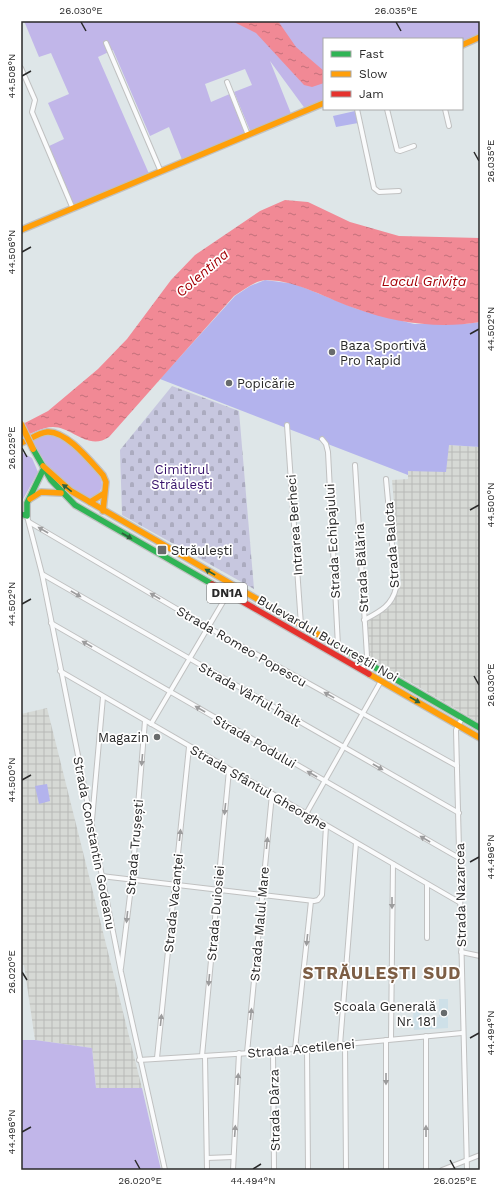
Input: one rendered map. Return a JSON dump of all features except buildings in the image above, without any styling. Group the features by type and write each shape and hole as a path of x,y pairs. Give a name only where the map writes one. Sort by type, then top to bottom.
{"main road":[{"path":"463,45 480,37"},
{"path":"21,230 323,103"},
{"name":"Bulevardul Bucureștii Noi","path":"21,424 43,470 61,493 93,516 480,738"},
{"path":"21,444 43,433 49,432 60,435 103,475 106,482 103,494 103,511"},
{"name":"Bulevardul Bucureștii Noi","path":"36,456 64,486 103,511 480,728"},
{"path":"26,517 26,507 43,470"},
{"path":"29,500 41,492 61,493"},
{"path":"90,502 103,494"}],"street":[{"path":"106,43 161,172"},
{"path":"21,68 35,100 32,112 73,209"},
{"path":"227,82 248,135"},
{"path":"357,110 374,188 380,192 399,190"},
{"path":"387,110 397,150 400,151 414,146"},
{"path":"445,110 449,126"},
{"name":"Intrarea Berheci","path":"287,425 301,624"},
{"name":"Strada Echipajului","path":"322,439 326,444 328,452 338,646"},
{"name":"Strada Bălăria","path":"355,465 366,656 362,670"},
{"name":"Strada Balota","path":"364,620 387,606 396,588 386,479"},
{"name":"Strada Constantin Godeanu","path":"26,517 42,574 101,876 139,1060 165,1170"},
{"name":"Strada Romeo Popescu","path":"26,517 208,627 457,766"},
{"name":"Strada Vârful Înalt","path":"42,574 459,813"},
{"path":"151,724 233,585"},
{"name":"Strada Podului","path":"51,623 459,858"},
{"name":"Strada Sfântul Gheorghe","path":"60,671 459,902"},
{"path":"306,814 381,681"},
{"path":"92,825 104,697"},
{"name":"Strada Nazarcea","path":"462,718 456,730 459,813 459,902 462,1033 467,1170"},
{"name":"Strada Trușești","path":"121,972 132,879 145,721"},
{"name":"Strada Vacanței","path":"157,1058 189,747"},
{"name":"Strada Duiosiei","path":"207,1170 204,1056 217,889 229,770"},
{"name":"Strada Malul Mare","path":"247,1053 272,794"},
{"path":"101,876 311,901 318,900 322,895 326,826"},
{"path":"346,1170 343,1044 356,843"},
{"path":"391,1039 393,864"},
{"path":"427,884 427,938"},
{"path":"295,1049 311,901"},
{"path":"461,952 480,956"},
{"name":"Strada Acetilenei","path":"139,1060 273,1051 462,1033"},
{"path":"426,1036 426,1170"},
{"path":"386,1040 386,1170"},
{"path":"306,1048 308,1170"},
{"name":"Strada Dârza","path":"273,1051 274,1170"},
{"path":"233,1170 239,1053"},
{"path":"442,1170 480,1155"},
{"path":"207,1158 233,1157"}],"shaded area":[{"path":"24,21 480,22 480,37 463,44 463,38 323,38 323,103 306,110 270,61 292,116 251,133 234,92 252,85 245,69 205,84 211,102 232,93 248,135 183,162 169,127 150,136 113,50 98,57 150,176 73,209 47,147 64,139 48,103 69,94 51,53 39,57"},
{"path":"355,111 358,123 336,127 333,116"},
{"name":"Baza Sportivă Pro Rapid","path":"265,280 295,284 357,309 414,324 465,324 480,322 480,447 449,445 446,472 408,471 408,475 160,379 235,296 250,286"},
{"path":"49,435 59,437 66,442 96,471 102,482 102,488 98,493 90,498 79,495 50,470 32,441"},
{"path":"449,445 480,447 480,723 369,658 367,622 389,608 401,584 392,480 408,479 408,471"},
{"path":"21,452 32,458 38,472 21,503"},
{"path":"47,708 142,1088 96,1088 92,1048 35,1040 24,965 21,965 21,714"},
{"path":"47,784 50,801 39,804 35,786"},
{"name":"Școala Generală Nr. 181","path":"439,999 448,999 448,1028 414,1030 413,1008 420,1008 421,1018 439,1017"},
{"path":"21,1040 35,1040 92,1048 96,1088 142,1088 161,1170 21,1170"}],"green space":[{"name":"Cimitirul Străulești","path":"172,386 239,411 254,589 122,515 120,450"}],"water":[{"path":"232,21 278,21 296,47 323,70 323,83 312,87 304,85 256,33"},
{"name":"Lacul Grivița","path":"285,200 308,202 350,222 399,236 480,238 480,322 433,325 386,318 346,305 302,287 279,281 263,280 234,296 109,437 101,441 87,440 60,428 49,427 21,438 21,425 48,411 98,369 127,339 171,280 195,255 260,211"}],"traffic: fast":[{"path":"33,449 51,480 75,505 212,584"},
{"path":"21,514 27,516 27,503 43,470"},
{"path":"331,642 480,728"}],"traffic: slow":[{"path":"463,45 480,37"},
{"path":"21,230 323,103"},
{"path":"21,424 33,449"},
{"path":"21,443 47,432 62,436 70,441 103,475 106,482 103,511"},
{"path":"43,466 71,491 331,642"},
{"path":"30,499 41,492 61,493"},
{"path":"90,502 103,494"},
{"path":"369,674 480,738"}],"traffic: jam":[{"path":"212,584 369,674"}],"place":[{"name":"Baza Sportivă Pro Rapid","path":"332,352"},
{"name":"Popicărie","path":"229,383"},
{"name":"Străulești","path":"162,550"},
{"name":"Magazin","path":"157,737"},
{"name":"Școala Generală Nr. 181","path":"444,1013"}],"district":[{"name":"STRĂULEȘTI SUD","path":"382,973"}],"water label":[{"name":"Colentina","path":"202,273"}]}
